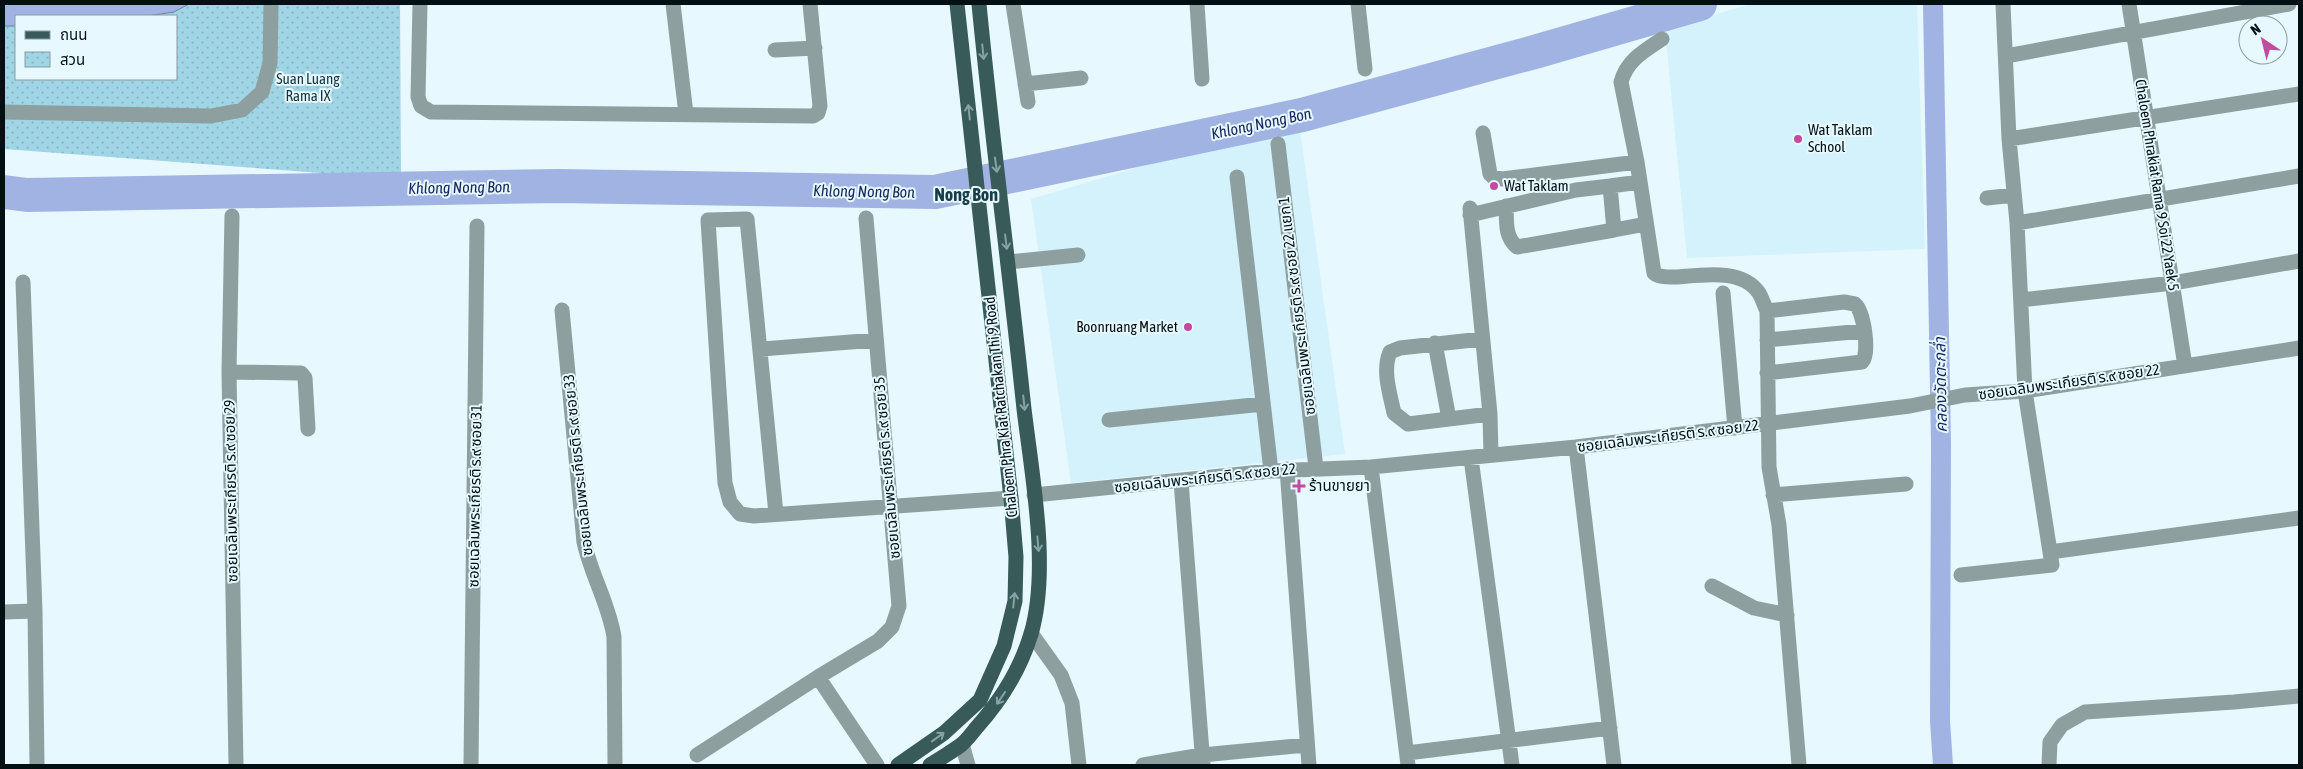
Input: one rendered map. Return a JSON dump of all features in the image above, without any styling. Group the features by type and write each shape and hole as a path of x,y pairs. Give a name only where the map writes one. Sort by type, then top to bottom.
{"main road":[{"name":"Chaloem Phra Kiat Ratchakan Thi 9 Road","path":"898,765 944,733 980,700 1004,646 1015,601 1016,557 1011,498 957,4"},
{"name":"Chaloem Phra Kiat Ratchakan Thi 9 Road","path":"930,765 962,744 994,708 1014,678 1031,633 1038,601 1040,572 1034,495 992,136 980,4"},
{"path":"1011,498 1034,495"}],"street":[{"path":"4,112 211,116 242,110 262,92 270,63 271,4"},
{"path":"420,4 418,97 421,106 431,112 813,116 818,113 820,106 810,4"},
{"path":"673,4 686,114"},
{"path":"1012,4 1028,102"},
{"path":"1197,4 1202,79"},
{"path":"1358,4 1364,69"},
{"path":"1961,575 2052,565 2025,391 2017,223 2009,139 2003,4"},
{"name":"Chaloem Phrakiat Rama 9 Soi 22 Yaek 5","path":"2129,4 2185,366"},
{"path":"2006,56 2288,4"},
{"path":"1662,39 1630,62 1624,70 1621,82 1637,162 1654,270 1657,276 1714,274 1735,277 1758,292 1767,311 1769,467 1780,525 1799,765"},
{"path":"775,50 815,48"},
{"path":"1025,84 1081,78"},
{"path":"2009,139 2299,94"},
{"path":"1483,133 1490,174 1493,178 1502,179 1637,162"},
{"name":"ซอยเฉลิมพระเกียรติ ร.๙ ซอย 22 แยก 1","path":"1278,144 1316,468"},
{"path":"2017,223 2299,176"},
{"path":"1237,177 1271,471"},
{"path":"1491,455 1490,414 1470,211 1506,206 1593,187 1640,182"},
{"path":"1610,186 1614,230"},
{"path":"1986,198 2014,195"},
{"path":"1506,206 1507,234 1510,242 1517,247 1646,224"},
{"name":"ซอยเฉลิมพระเกียรติ ร.๙ ซอย 29","path":"232,216 229,372 236,765"},
{"name":"ซอยเฉลิมพระเกียรติ ร.๙ ซอย 35","path":"697,756 818,677 871,646 892,627 899,606 889,507 866,218"},
{"path":"776,514 747,219 708,220 726,483 730,502 740,514 754,516 1011,498"},
{"name":"ซอยเฉลิมพระเกียรติ ร.๙ ซอย 31","path":"470,765 477,226"},
{"path":"1008,262 1078,255"},
{"path":"2021,300 2173,283 2299,261"},
{"path":"23,282 36,611 36,765"},
{"path":"1723,292 1734,428"},
{"path":"1767,311 1849,302 1859,308 1866,352 1862,362 1767,373"},
{"name":"ซอยเฉลิมพระเกียรติ ร.๙ ซอย 33","path":"562,310 584,542 589,565 611,618 614,637 613,751 615,765"},
{"path":"1767,340 1864,331"},
{"path":"1482,339 1435,343 1400,348 1390,352 1386,361 1388,387 1394,413 1408,424 1490,414"},
{"path":"760,349 876,340"},
{"path":"1435,343 1449,419"},
{"name":"ซอยเฉลิมพระเกียรติ ร.๙ ซอย 22","path":"1034,495 1287,469 1371,467 1576,447 1910,406 1965,396 2025,391 2299,348"},
{"path":"229,372 301,373 306,378 308,429"},
{"path":"1109,420 1263,404"},
{"path":"1576,447 1614,765"},
{"path":"1471,458 1512,765"},
{"path":"1371,467 1407,759 1510,741 1610,728"},
{"path":"1287,469 1306,745 1309,765"},
{"path":"1181,481 1202,760"},
{"path":"1773,495 1906,484"},
{"path":"2050,552 2299,518"},
{"path":"1712,586 1754,608 1786,615"},
{"path":"4,612 36,611"},
{"path":"1031,633 1061,675 1072,703 1079,765"},
{"path":"818,677 876,765"},
{"path":"2049,765 2050,742 2062,725 2085,712 2299,696"},
{"path":"962,744 968,765"},
{"path":"1143,765 1202,760 1306,745"}],"shaded area":[{"path":"4,4 189,4 174,12 154,15 15,15 15,26 4,26"},
{"name":"Wat Taklam School","path":"1751,4 1917,4 1925,249 1687,258 1665,29"},
{"name":"Boonruang Market","path":"1299,123 1345,454 1071,483 1031,199 1245,136"}],"green space":[{"name":"Suan Luang Rama IX","path":"4,4 400,4 401,179 4,149"}],"waterway":[{"name":"Khlong Nong Bon","path":"4,192 27,195 558,186 935,192 1302,115 1538,51 1700,4"},
{"name":"คลองวัดตะกล่ำ","path":"1933,4 1941,444 1940,721 1943,765"}],"place":[{"name":"Wat Taklam School","path":"1798,139"},
{"name":"Wat Taklam","path":"1494,186"},
{"name":"Boonruang Market","path":"1188,327"},
{"name":"ร้านขายยา","path":"1299,486"}],"district":[{"name":"Nong Bon","path":"966,195"}]}
